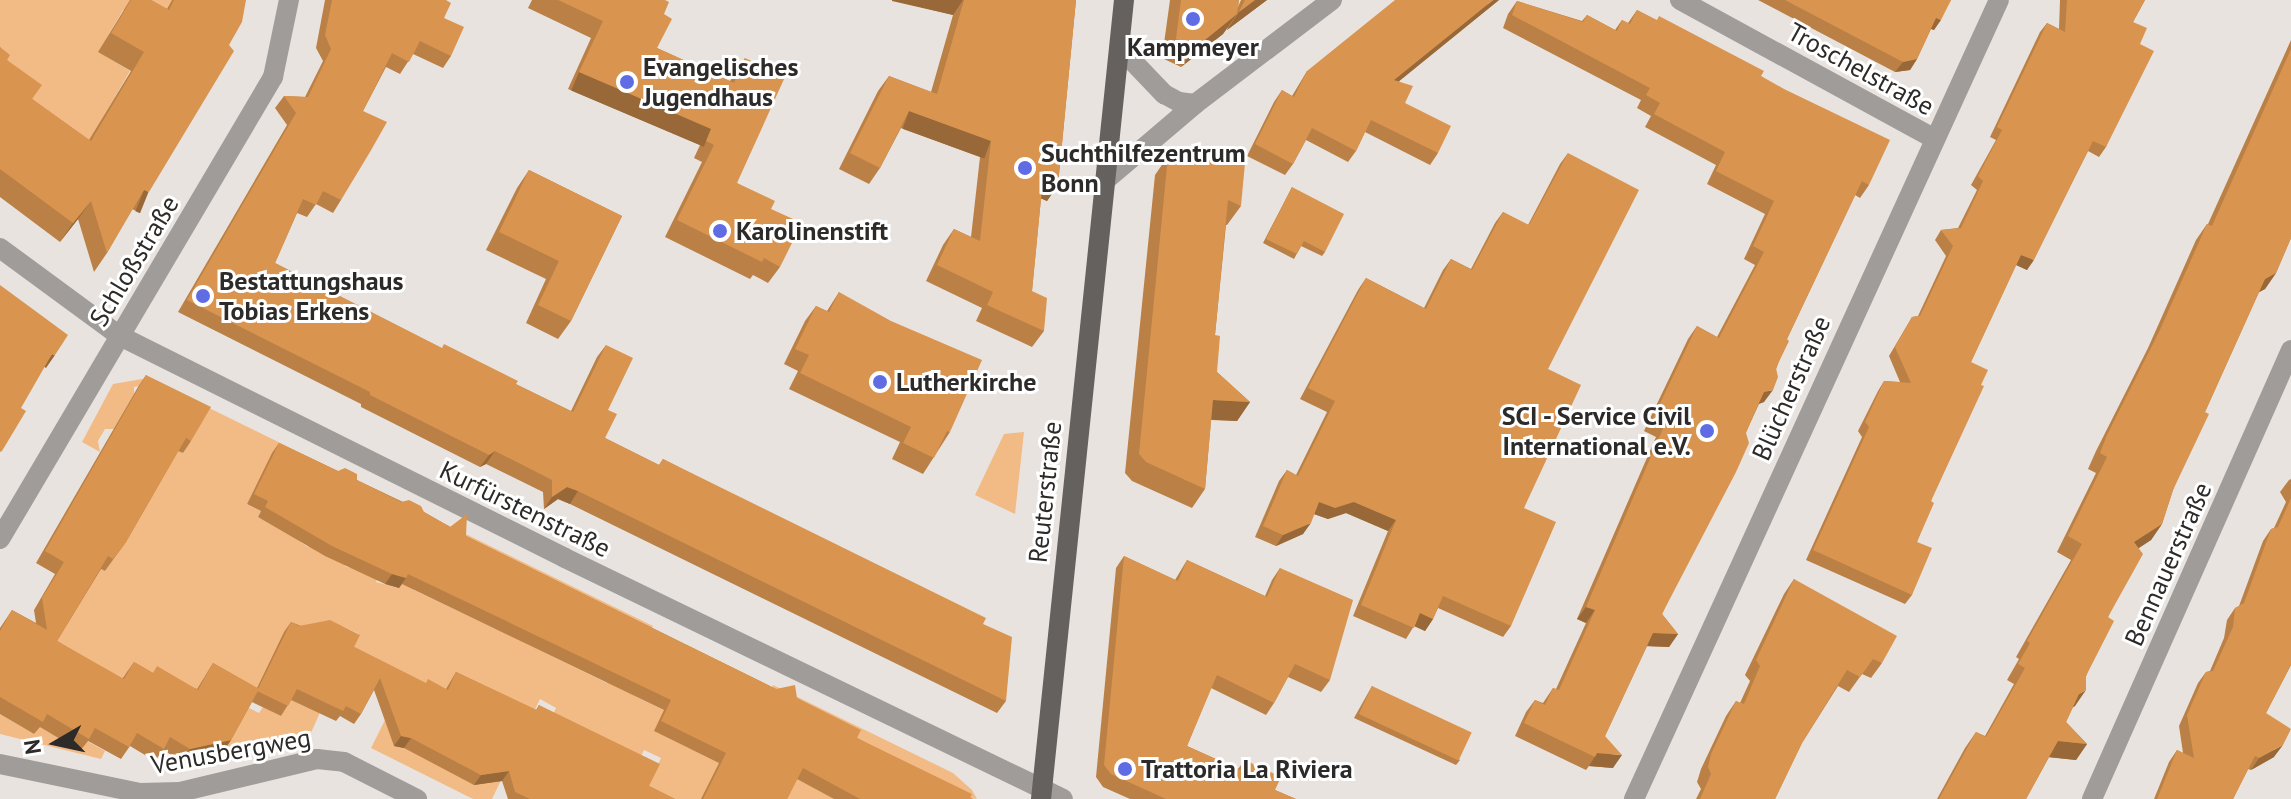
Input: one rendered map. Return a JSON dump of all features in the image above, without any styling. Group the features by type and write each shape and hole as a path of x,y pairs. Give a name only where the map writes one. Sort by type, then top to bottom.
{"main road":[{"name":"Reuterstraße","path":"1041,794 1124,0"}],"street":[{"name":"Schloßstraße","path":"0,539 273,77 289,0"},
{"path":"1107,179 1195,104 1332,0"},
{"name":"Troschelstraße","path":"1680,0 1933,138"},
{"name":"Blücherstraße","path":"1634,799 1933,138 1999,0"},
{"path":"1120,48 1164,94 1179,102 1195,104"},
{"name":"Kurfürstenstraße","path":"0,248 120,336 1041,794 1063,799"},
{"name":"Bennauerstraße","path":"2092,799 2291,350"},
{"name":"Venusbergweg","path":"0,764 140,793 180,792 317,759 344,762 417,799"}],"shaded area":[{"path":"0,0 174,0 165,13 123,10 99,52 130,71 83,152 0,83"},
{"path":"148,378 653,626 631,672 643,679 635,696 676,716 667,737 691,749 701,729 715,736 711,746 724,753 710,782 718,786 723,788 741,752 827,793 837,774 841,775 854,740 790,708 788,701 768,698 773,685 953,773 972,790 977,799 945,795 903,774 907,767 894,761 890,768 879,763 872,776 864,772 852,799 647,799 642,797 661,758 644,750 628,783 599,769 607,751 594,745 586,763 540,741 556,708 540,699 492,799 473,799 371,748 401,688 385,680 386,676 347,657 359,634 342,626 336,636 324,630 318,641 293,632 291,635 284,633 251,701 205,676 190,702 149,678 144,685 125,674 115,692 92,678 86,686 44,662 100,568 105,571 118,553 177,450 183,453 202,419 146,391 145,385 134,387 134,394 114,429 105,429 98,441 100,452 82,442 113,384","holes":["273,453 328,481 338,478 349,483 350,490 395,512 402,510 414,516 419,525 427,530 398,588 376,582 381,571 366,564 362,570 347,567 340,562 344,553 313,538 308,547 289,534 293,528 280,521 277,526 258,517 261,511 247,504","447,534 475,556 494,565 504,568 510,565 520,570 523,578 514,597 518,599 511,612 506,611 496,629 414,590 426,554 430,555 439,536","551,591 632,631 623,650 628,653 621,667 616,665 607,683 525,643 534,624 529,622 536,607 541,609","450,683 490,702 482,721 503,732 479,784 393,741 404,724 401,722 409,705 413,706 421,690 441,700"]},
{"path":"1024,432 1015,514 975,495 1004,434"},
{"path":"290,699 306,707 310,702 322,708 310,735 223,752 247,707 259,713 263,707 281,716"},
{"path":"0,714 34,734 39,726 80,751 87,741 105,751 101,759 0,734"}],"building":[{"path":"131,0 151,0 169,10 174,0 246,0 242,22 229,45 234,51 149,192 144,190 107,253 91,201 73,223 0,169 0,47 10,55 7,60 42,85 32,99 91,141 144,52 111,33"},
{"path":"332,0 446,0 451,3 444,18 464,27 451,56 420,41 409,62 392,53 363,111 387,122 341,200 323,191 316,205 303,199 275,263 442,348 444,344 518,381 516,384 573,412 606,345 633,358 608,410 617,414 605,438 659,465 663,459 986,618 983,624 1012,637 1006,701 578,491 567,487 552,497 552,480 495,451 489,455 187,300 296,113 284,96 308,97 331,49 325,35"},
{"path":"558,0 665,0 669,2 664,14 672,19 657,48 734,83 745,58 785,77 737,183 775,201 771,209 802,223 780,267 764,258 762,262 677,220 714,145 706,141 711,129 579,72 603,21"},
{"path":"964,0 1076,0 1058,185 1043,179 1032,291 1047,298 1044,331 987,305 993,292 937,265 954,229 980,241 991,141 909,111 880,168 850,153 889,76 937,94"},
{"path":"1181,0 1239,0 1237,14 1195,48 1176,39"},
{"path":"1245,0 1255,0 1239,12"},
{"path":"1395,0 1493,0 1394,80 1413,86 1405,103 1451,126 1438,153 1371,120 1356,151 1312,128 1293,164 1255,144 1282,90 1294,97 1307,71"},
{"path":"1785,0 1951,0 1941,20 1936,18 1917,59 1903,62"},
{"path":"2067,0 2145,0 2133,22 2147,28 2140,44 2154,51 2106,147 2093,141 2034,260 2021,255 1971,362 1988,370 1981,385 1984,386 1931,501 1934,503 1917,542 1932,548 1912,595 1813,550 1869,427 1865,422 1884,381 1911,383 1895,347 1912,317 1920,316 1953,246 1941,230 1961,228 1983,181 1978,176 2002,130 1997,127 2047,23 2065,32"},
{"path":"1517,1 1583,22 1587,15 1617,31 1622,20 1630,24 1637,10 1657,20 1659,16 1764,71 1761,76 1784,89 1890,140 1869,185 1862,181 1787,339 1789,341 1776,368 1778,377 1773,390 1764,392 1754,414 1746,433 1749,443 1736,472 1662,614 1678,634 1653,633 1605,736 1622,755 1597,753 1595,757 1524,723 1535,700 1545,705 1553,688 1559,690 1595,610 1586,607 1665,424 1653,418 1697,326 1719,338 1764,252 1753,246 1774,201 1716,171 1725,152 1654,114 1660,103 1646,95 1650,88 1512,15"},
{"path":"2291,49 2291,238 2276,273 2265,279 2205,412 2209,414 2173,490 2162,524 2134,542 2143,554 2108,617 2114,621 2086,676 2086,690 2079,694 2066,722 2087,744 2058,741 2026,799 1939,799 1976,732 1986,737 2025,668 2018,664 2030,643 2027,641 2082,544 2068,536 2107,457 2100,453 2107,435 2159,332 2207,224 2212,226"},
{"path":"1568,153 1639,190 1548,369 1581,385 1524,508 1556,522 1511,626 1443,596 1433,619 1420,613 1414,628 1361,605 1396,520 1354,502 1335,508 1319,502 1311,523 1283,535 1263,526 1287,470 1298,476 1335,401 1308,388 1366,278 1426,309 1451,259 1472,270 1503,212 1529,225"},
{"path":"1168,156 1245,163 1241,206 1228,200 1215,335 1220,336 1217,372 1250,402 1213,400 1205,489 1146,462 1139,454"},
{"path":"529,170 622,216 571,321 538,305 559,261 499,232"},
{"path":"1292,187 1344,214 1325,252 1304,241 1297,254 1266,239"},
{"path":"0,285 68,335 55,355 52,354 21,408 26,411 0,452"},
{"name":"Lutherkirche","path":"839,292 891,321 982,360 950,432 947,431 934,458 903,443 911,427 800,373 809,355 795,349 816,306 829,312"},
{"path":"146,375 211,407 191,441 186,438 126,542 113,559 108,556 57,641 124,679 134,662 153,673 157,666 198,690 213,663 259,689 231,740 190,749 170,737 164,749 137,733 129,747 95,728 89,739 47,714 43,722 0,697 0,631 12,610 47,630 42,598 64,562 45,551"},
{"path":"279,443 338,471 345,468 357,474 357,480 401,502 409,500 421,506 424,512 450,527 467,514 466,536 776,689 795,685 797,698 861,730 857,738 972,794 970,798 973,799 860,799 803,768 787,799 703,799 726,753 661,721 671,700 408,574 406,578 392,574 332,546 265,507 268,501 254,494"},
{"path":"2291,498 2291,665 2266,713 2291,729 2283,745 2259,758 2255,756 2233,799 2157,799 2177,750 2194,758 2187,715 2206,672 2213,671 2233,627 2235,608 2244,603 2271,529 2278,527"},
{"path":"1124,556 1178,581 1187,560 1267,597 1280,568 1353,600 1330,680 1295,664 1274,703 1217,675 1187,746 1240,770 1245,760 1281,777 1275,790 1296,799 1166,799 1111,774 1104,765"},
{"path":"1794,579 1897,636 1882,663 1873,659 1860,677 1847,670 1802,743 1775,799 1700,799 1711,774 1708,767 1711,754 1736,701 1744,704 1760,666 1756,660"},
{"path":"330,620 360,635 354,647 426,683 428,679 448,690 456,672 537,710 539,705 660,764 649,786 675,799 530,799 515,792 509,771 481,775 411,738 401,736 380,678 361,714 346,706 343,711 297,689 288,706 257,691 291,622 299,626"},
{"path":"1372,686 1472,732 1459,761 1359,714"}],"place":[{"name":"Kampmeyer","path":"1193,19"},
{"name":"Evangelisches Jugendhaus","path":"627,82"},
{"name":"Suchthilfezentrum Bonn","path":"1025,168"},
{"name":"Karolinenstift","path":"720,231"},
{"name":"Bestattungshaus Tobias Erkens","path":"203,296"},
{"name":"Lutherkirche","path":"880,382"},
{"name":"SCI - Service Civil International e.V.","path":"1707,431"},
{"name":"Trattoria La Riviera","path":"1125,769"}]}
